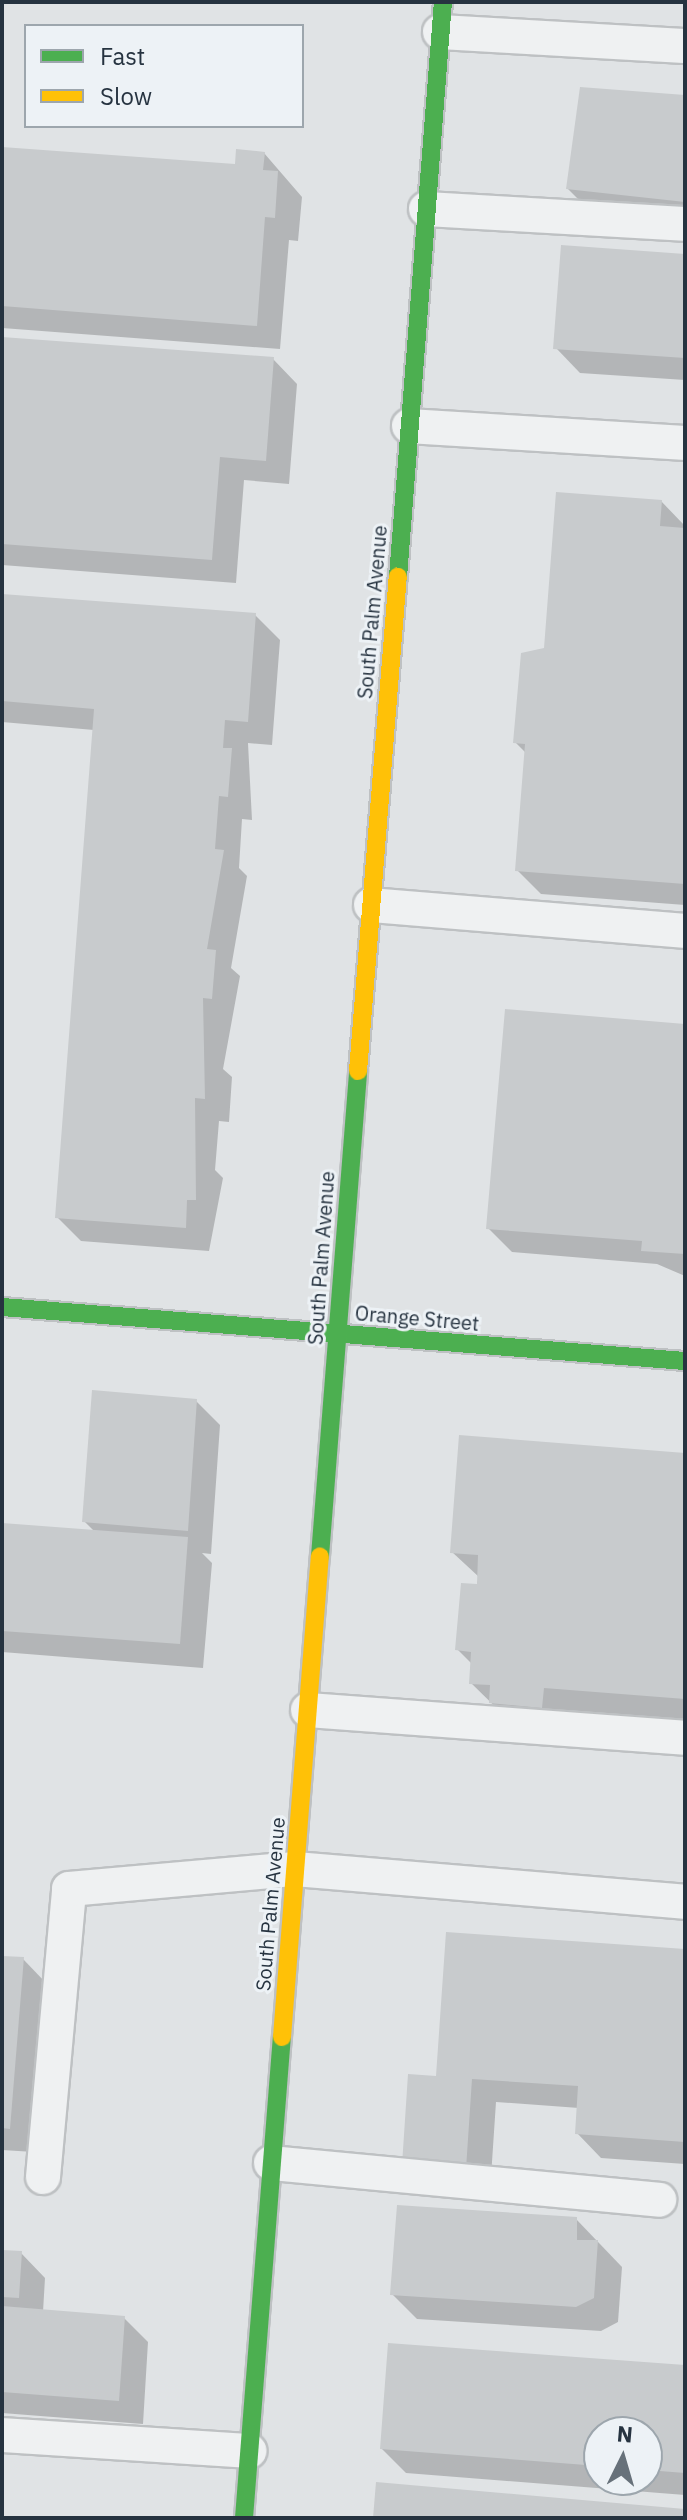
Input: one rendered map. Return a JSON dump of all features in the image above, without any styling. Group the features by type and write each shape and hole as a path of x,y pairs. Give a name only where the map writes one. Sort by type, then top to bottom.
{"street":[{"name":"South Palm Avenue","path":"244,2518 441,17"},
{"name":"Orange Street","path":"2,1307 685,1361"}],"lane":[{"path":"441,17 685,46"},
{"path":"426,209 685,224"},
{"path":"409,426 685,443"},
{"path":"371,905 685,931"},
{"path":"308,1710 685,1738"},
{"path":"43,2177 69,1889 295,1869 685,1902"},
{"path":"271,2163 659,2200"},
{"path":"2,2435 249,2451"}],"building":[{"path":"580,87 685,95 685,202 566,189"},
{"path":"2,147 235,164 236,149 265,152 263,170 278,171 275,218 265,217 257,326 2,306"},
{"path":"561,245 685,254 685,358 553,349"},
{"path":"2,337 274,357 266,461 220,457 212,560 2,544"},
{"path":"556,492 662,500 660,526 685,528 685,884 515,871 525,744 513,743 521,653 544,648"},
{"path":"2,594 256,613 248,722 225,720 223,748 232,748 228,797 219,796 215,849 224,850 207,949 216,950 212,999 203,998 205,1099 195,1098 196,1200 187,1200 186,1228 55,1218 94,709 2,701"},
{"path":"505,1009 685,1024 685,1254 641,1251 642,1241 486,1229"},
{"path":"92,1390 197,1399 188,1531 82,1522"},
{"path":"459,1435 685,1453 685,1699 544,1688 542,1708 489,1703 490,1685 469,1684 471,1652 455,1650 461,1583 477,1584 478,1555 450,1553"},
{"path":"2,1523 188,1537 180,1644 2,1631"},
{"path":"446,1932 685,1949 685,2142 575,2134 578,2086 472,2079 466,2169 402,2165 408,2074 436,2076"},
{"path":"2,1956 24,1957 10,2129 2,2128"},
{"path":"397,2205 577,2217 577,2240 598,2240 594,2298 576,2307 390,2295"},
{"path":"2,2250 22,2251 19,2298 2,2297"},
{"path":"2,2306 125,2316 119,2401 2,2392"},
{"path":"388,2343 685,2365 685,2473 663,2471 663,2416 583,2416 583,2465 380,2449"},
{"path":"376,2482 685,2509 685,2518 373,2518"}],"traffic: fast":[{"path":"398,577 443,2"},
{"path":"320,1556 358,1071"},
{"path":"2,1307 685,1361"},
{"path":"244,2518 282,2037"}],"traffic: slow":[{"path":"358,1071 398,577"},
{"path":"282,2037 320,1556"}]}
